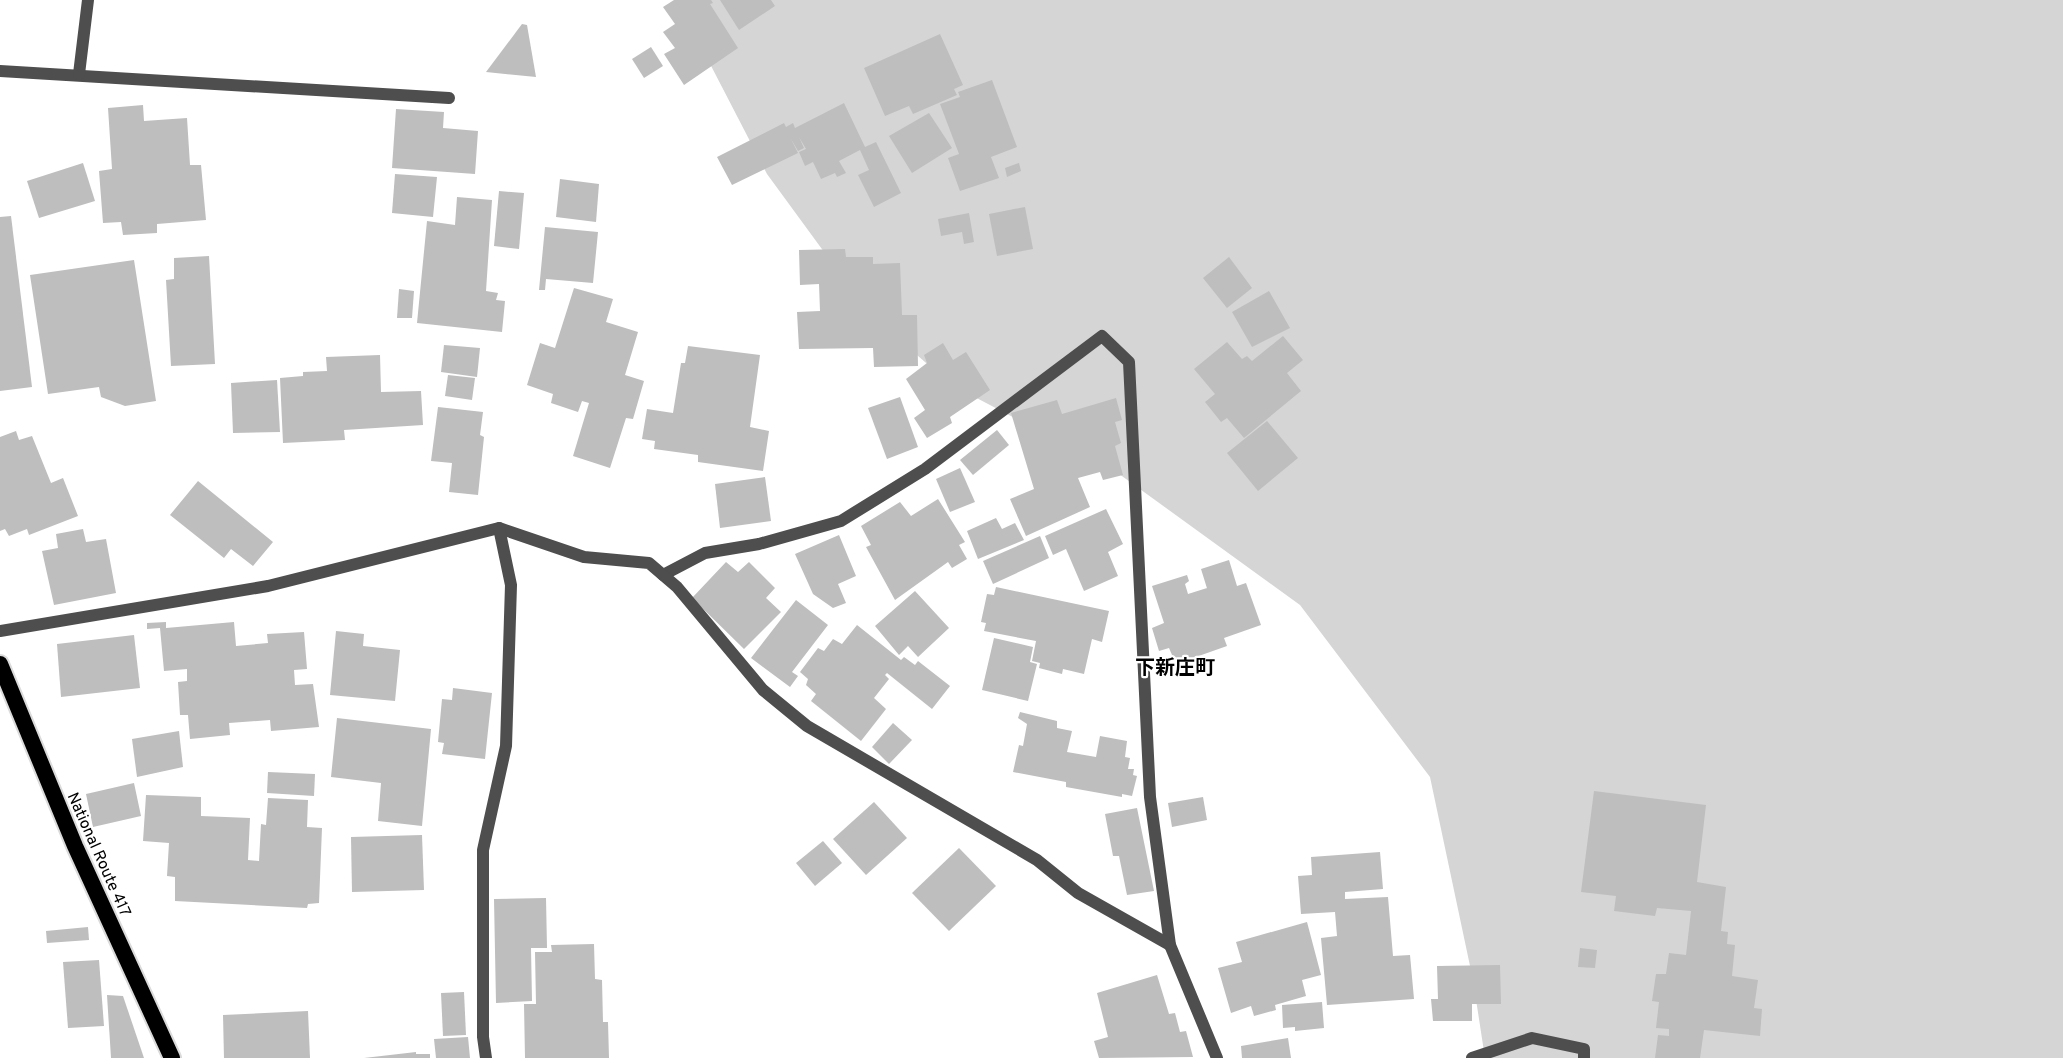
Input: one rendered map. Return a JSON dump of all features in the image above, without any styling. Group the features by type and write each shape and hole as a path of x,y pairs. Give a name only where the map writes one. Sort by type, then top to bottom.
{"highway":[{"name":"National Route 417","path":"0,664 75,846 172,1058"}],"street":[{"path":"79,74 88,0"},
{"path":"0,71 448,98"},
{"path":"663,575 705,553 759,544 841,521 925,469 1102,336 1130,362 1150,797 1170,945 1217,1058"},
{"path":"486,1058 483,1037 483,850 506,746 511,585 499,528"},
{"path":"0,631 268,586 499,528 584,557 649,563 677,587 763,690 807,726 1037,860 1078,893 1170,945"},
{"path":"1472,1058 1532,1038 1584,1048 1584,1058"}],"shaded area":[{"path":"677,0 2063,0 2063,1058 1485,1058 1473,980 1430,777 1300,605 1115,471 950,384 868,312 767,174"}],"building":[{"path":"674,0 711,0 713,3 710,4 738,48 684,85 664,54 675,48 663,32 675,24 663,7"},
{"path":"720,0 771,0 775,6 739,30"},
{"path":"522,24 527,25 536,77 486,72"},
{"path":"940,34 963,85 954,89 957,95 913,114 909,106 885,116 864,68"},
{"path":"651,47 663,66 644,78 632,59"},
{"path":"992,80 1017,147 991,157 999,178 960,191 948,158 959,154 940,104 960,97 958,92"},
{"path":"844,103 865,147 876,142 901,193 874,207 858,175 869,170 860,150 839,161 846,173 837,177 835,173 821,179 813,162 805,166 799,152 806,149 799,137 804,148 798,151 791,139 798,153 732,185 717,157 784,123 786,127 793,123 795,128"},
{"path":"143,105 144,121 187,118 190,165 201,165 206,220 157,224 157,233 123,235 121,222 103,223 99,171 112,169 108,108"},
{"path":"396,109 444,112 443,128 478,131 475,174 392,168"},
{"path":"929,113 952,148 912,173 889,136"},
{"path":"83,163 95,201 39,218 27,181"},
{"path":"1019,163 1021,171 1007,177 1005,168"},
{"path":"395,174 437,177 433,217 392,213"},
{"path":"560,179 599,184 596,222 556,217"},
{"path":"499,191 524,193 519,249 494,246"},
{"path":"457,197 492,200 486,291 498,293 496,300 505,301 502,332 417,323 427,221 455,225"},
{"path":"1025,207 1033,249 997,256 989,214"},
{"path":"969,213 974,242 964,244 962,232 941,236 938,219"},
{"path":"11,216 32,387 0,391 0,217"},
{"path":"545,227 598,232 593,283 546,279 545,290 539,290"},
{"path":"845,249 846,257 873,257 873,264 900,263 902,315 917,315 918,366 874,367 873,348 799,349 797,312 820,311 819,284 800,285 799,250"},
{"path":"209,256 215,364 171,366 166,280 174,279 174,258"},
{"path":"1229,257 1252,288 1227,308 1203,278"},
{"path":"134,260 156,401 125,406 101,397 99,387 48,394 30,275"},
{"path":"574,288 613,299 606,322 638,332 625,375 644,381 633,419 626,418 610,468 573,456 589,403 582,401 578,412 551,403 553,394 527,385 540,343 555,348"},
{"path":"399,289 414,291 412,318 397,318"},
{"path":"1269,291 1290,328 1252,347 1232,312"},
{"path":"1283,336 1303,360 1287,373 1301,391 1244,438 1227,418 1221,422 1205,402 1215,394 1194,369 1227,342 1242,359 1247,356 1252,361"},
{"path":"943,343 953,360 966,352 990,390 950,417 952,423 927,438 914,418 925,410 906,379 927,363 924,355"},
{"path":"444,345 480,348 477,377 441,372"},
{"path":"688,346 760,355 750,427 769,431 763,471 698,462 698,455 654,449 655,441 642,439 647,409 673,413 681,363 685,363"},
{"path":"380,355 381,392 421,391 423,425 344,430 345,440 283,443 280,378 303,376 303,372 327,371 326,357"},
{"path":"448,375 475,378 472,400 445,396"},
{"path":"277,380 280,432 233,433 231,383"},
{"path":"900,397 918,447 887,459 868,408"},
{"path":"1116,398 1122,420 1115,422 1121,443 1115,446 1123,475 1103,480 1100,472 1078,478 1090,507 1026,536 1010,499 1034,489 1011,413 1057,400 1062,414"},
{"path":"438,407 483,412 480,435 484,437 478,495 449,492 452,463 431,461"},
{"path":"1267,421 1298,458 1258,491 1227,453"},
{"path":"997,430 1009,445 973,475 960,460"},
{"path":"16,431 19,440 32,436 51,483 63,478 78,516 29,535 27,529 9,536 5,529 0,531 0,437"},
{"path":"960,468 975,502 950,512 936,479"},
{"path":"765,477 771,521 720,528 715,484"},
{"path":"198,481 273,542 253,566 231,549 224,558 170,515"},
{"path":"938,499 965,542 959,545 967,559 952,568 948,562 895,600 866,547 871,545 861,526 900,502 911,516"},
{"path":"1106,509 1123,544 1108,552 1118,576 1084,591 1066,549 1053,555 1045,536"},
{"path":"996,518 1002,529 1015,523 1024,540 978,559 967,531"},
{"path":"83,529 86,542 106,539 116,593 54,605 42,551 58,548 56,534"},
{"path":"839,535 856,576 838,584 846,603 833,608 813,594 795,554"},
{"path":"1040,536 1049,558 993,584 983,561"},
{"path":"1229,560 1237,586 1246,583 1261,625 1224,638 1227,646 1176,664 1169,648 1159,651 1152,628 1164,623 1152,586 1187,575 1189,581 1185,584 1188,594 1207,588 1201,569"},
{"path":"726,562 738,572 749,562 775,588 766,598 781,612 744,649 692,598"},
{"path":"996,587 1109,611 1102,642 1092,639 1084,674 1063,669 1062,674 1039,668 1040,663 1032,661 1036,641 984,631 986,623 981,622 987,594 994,595"},
{"path":"915,591 949,628 918,657 908,646 899,655 875,626"},
{"path":"796,600 828,625 792,672 798,676 790,687 751,658"},
{"path":"166,622 166,628 234,622 236,646 268,643 267,634 304,632 307,669 294,670 295,685 313,684 319,727 271,731 270,720 229,723 230,735 190,739 188,715 180,715 178,682 187,681 187,669 164,671 160,628 147,629 147,623"},
{"path":"857,625 901,660 904,657 915,665 918,661 950,686 932,709 887,673 885,675 889,679 874,698 886,709 861,741 811,701 816,694 806,685 808,679 800,672 818,648 824,651 833,639 842,644"},
{"path":"336,631 364,634 363,646 400,650 395,701 330,695"},
{"path":"134,635 140,688 61,697 57,644"},
{"path":"994,638 1033,647 1030,662 1037,664 1028,701 982,690"},
{"path":"453,688 492,693 485,759 442,754 444,743 438,742 442,699 452,700"},
{"path":"1020,712 1057,721 1057,728 1072,731 1067,752 1096,757 1100,736 1127,741 1125,757 1130,758 1128,769 1134,769 1133,775 1137,776 1132,796 1122,794 1122,797 1066,787 1066,782 1013,772 1019,745 1023,746 1027,724 1018,718"},
{"path":"337,718 431,729 422,826 378,821 381,783 331,777"},
{"path":"893,723 912,740 889,764 872,747"},
{"path":"179,731 183,767 137,777 132,739"},
{"path":"268,772 315,774 314,796 267,793"},
{"path":"134,783 141,816 93,827 86,794"},
{"path":"1594,791 1706,805 1697,882 1726,887 1721,931 1728,932 1727,944 1735,945 1732,976 1758,980 1754,1008 1762,1009 1760,1036 1704,1030 1700,1058 1655,1058 1658,1035 1669,1036 1669,1029 1656,1028 1659,1002 1652,1001 1656,974 1666,974 1669,953 1686,955 1691,911 1657,908 1655,916 1614,911 1616,896 1581,892"},
{"path":"146,795 201,797 201,816 250,818 248,860 259,861 261,824 266,825 268,798 308,800 307,827 322,828 319,903 308,904 307,908 175,901 175,877 167,876 169,843 143,841"},
{"path":"1203,797 1207,820 1172,827 1168,803"},
{"path":"874,802 907,838 866,875 833,839"},
{"path":"1137,808 1154,891 1127,895 1119,856 1113,856 1105,814"},
{"path":"422,835 424,890 352,892 351,837"},
{"path":"823,841 842,863 815,886 796,863"},
{"path":"959,848 996,886 949,931 912,893"},
{"path":"1380,852 1383,889 1345,892 1345,899 1388,897 1393,956 1410,955 1414,999 1327,1005 1321,938 1337,936 1335,912 1301,914 1298,876 1312,875 1311,857"},
{"path":"546,898 547,948 531,948 532,1001 496,1003 494,899"},
{"path":"1307,922 1321,975 1302,980 1306,996 1275,1005 1276,1010 1254,1016 1251,1006 1231,1013 1218,968 1242,962 1236,942"},
{"path":"88,927 89,940 47,943 46,931"},
{"path":"594,944 595,979 602,980 603,1022 608,1022 609,1058 525,1058 524,1004 536,1004 535,952 552,952 551,945"},
{"path":"1580,948 1597,950 1595,968 1578,967"},
{"path":"99,960 104,1026 68,1028 63,962"},
{"path":"1500,965 1501,1004 1472,1004 1472,1021 1433,1021 1431,999 1438,999 1437,966"},
{"path":"1157,975 1169,1014 1175,1013 1180,1032 1186,1031 1193,1057 1099,1058 1094,1041 1108,1037 1097,993"},
{"path":"464,992 466,1035 443,1036 441,993"},
{"path":"107,995 123,996 144,1058 111,1058"},
{"path":"1322,1002 1324,1028 1295,1031 1295,1027 1283,1028 1282,1005"},
{"path":"308,1011 310,1058 224,1058 223,1015"},
{"path":"468,1037 470,1058 436,1058 434,1039"},
{"path":"1288,1038 1291,1058 1242,1058 1241,1046"},
{"path":"416,1052 416,1054 430,1054 430,1058 364,1058"}],"district":[{"name":"下新庄町","path":"1175,667"}]}
